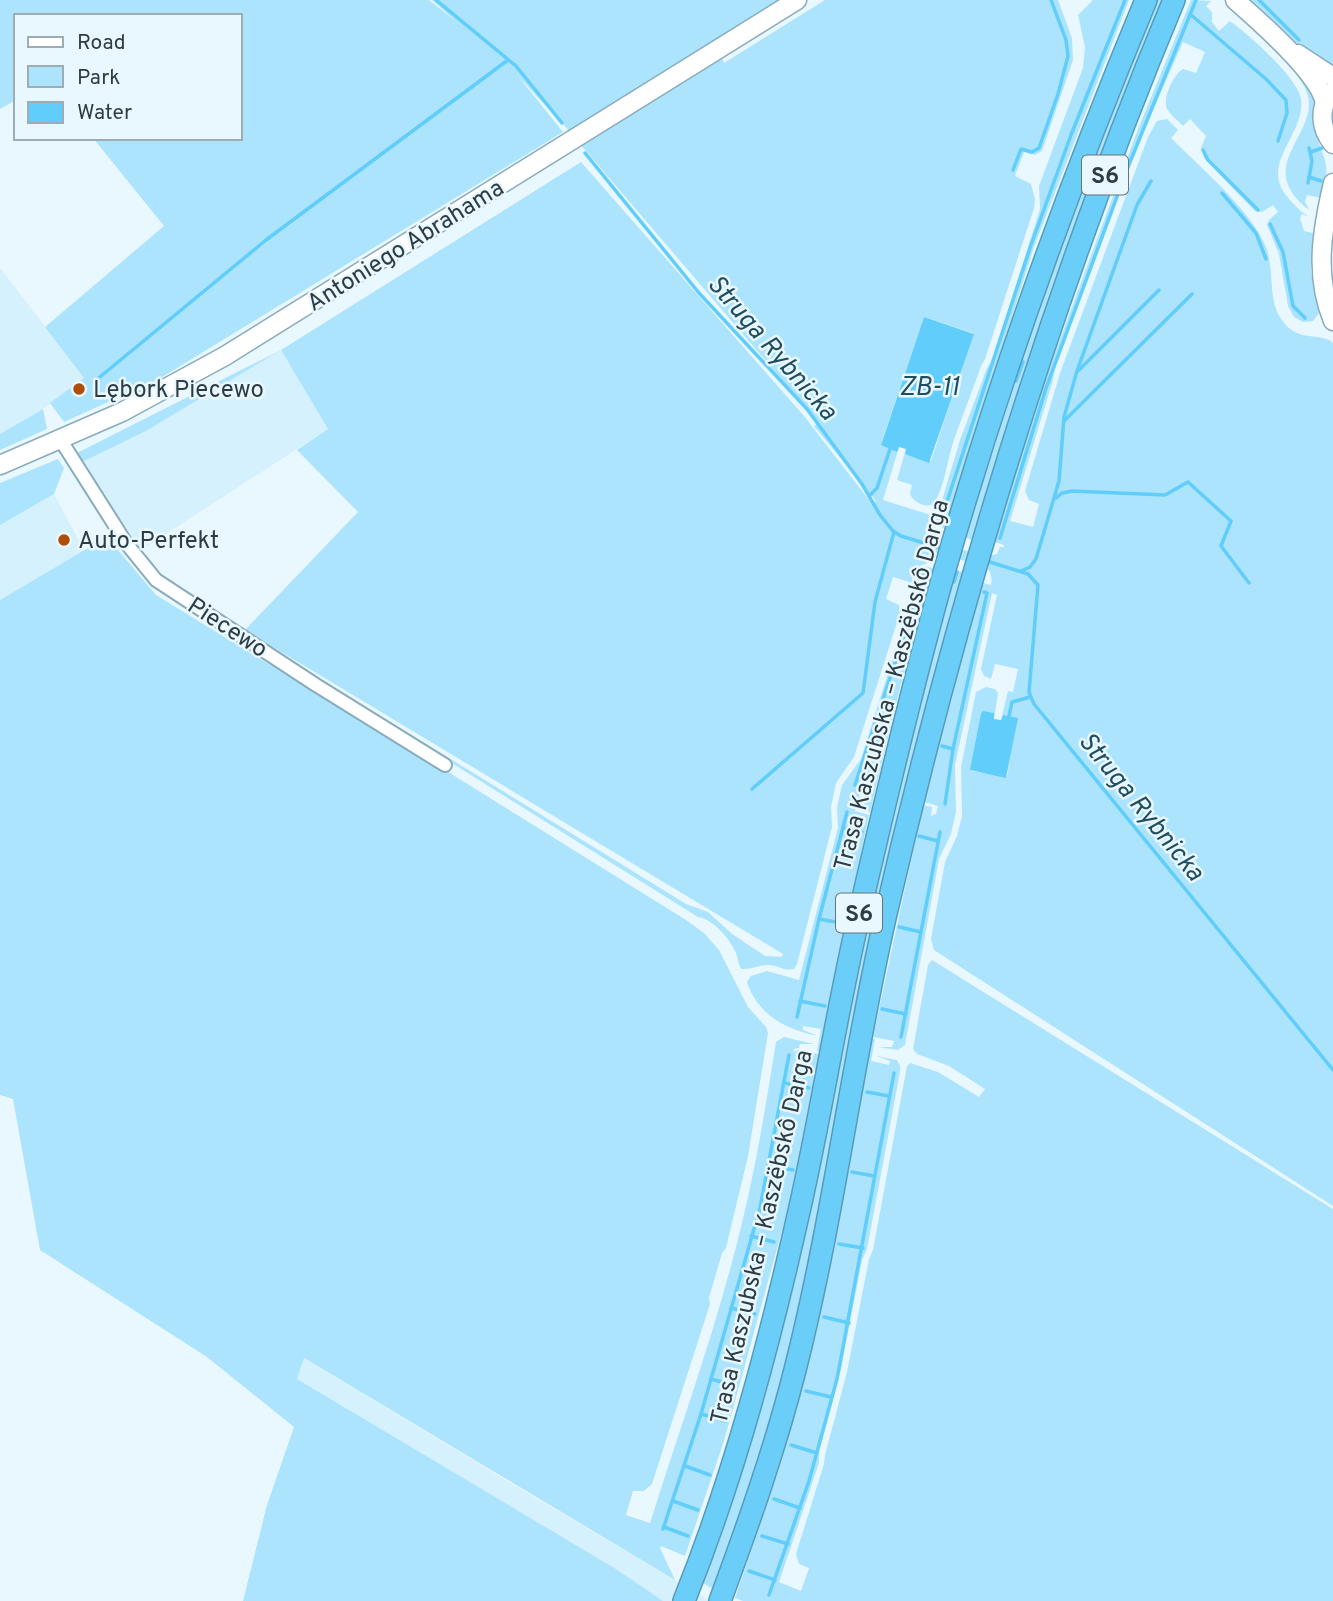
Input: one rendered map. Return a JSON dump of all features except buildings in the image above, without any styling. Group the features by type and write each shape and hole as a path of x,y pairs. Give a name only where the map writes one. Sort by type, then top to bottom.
{"highway":[{"name":"Trasa Kaszubska – Kaszëbskô Darga","path":"686,1595 731,1470 776,1307 800,1207 858,918 902,730 946,567 983,445 1052,242 1146,0"},
{"name":"Trasa Kaszubska – Kaszëbskô Darga","path":"720,1601 760,1491 795,1368 829,1213 884,924 924,749 972,575 1008,453 1076,251 1174,0"}],"main road":[{"name":"Antoniego Abrahama","path":"0,465 143,401 225,356 797,0"},
{"path":"1236,0 1286,46 1329,96 1323,127 1333,144"},
{"path":"1286,46 1333,77"},
{"path":"1333,183 1330,210 1322,236 1320,266 1333,321"}],"street":[{"name":"Piecewo","path":"60,439 126,543 156,580 316,685 445,765"}],"shaded area":[{"path":"0,268 85,378 43,409 0,434"},
{"path":"281,350 328,429 141,550 82,462 146,431"},
{"path":"54,494 85,552 0,600 0,525"},
{"path":"303,1358 710,1601 663,1601 616,1569 297,1379"}],"green space":[{"path":"0,0 429,0 457,22 432,0 780,0 714,41 724,63 825,0 1058,0 1072,38 1073,60 1042,151 1035,155 1024,152 1015,176 1031,184 1035,199 1034,208 934,504 924,505 917,502 910,494 912,485 897,480 906,449 905,454 931,461 973,333 924,317 881,444 896,451 899,447 883,500 937,517 960,440 992,361 1040,209 1039,186 1083,68 1085,47 1078,15 1093,0 1129,0 1034,247 947,523 944,528 934,527 937,529 936,536 947,544 974,553 991,555 997,554 1000,547 1004,547 995,542 995,537 1038,399 1138,129 1191,0 1211,1 1206,6 1212,12 1212,22 1219,31 1230,21 1282,68 1298,90 1301,112 1280,161 1278,174 1289,199 1309,217 1302,214 1300,218 1304,231 1313,233 1311,272 1319,313 1313,321 1303,322 1294,317 1288,306 1279,254 1267,225 1278,212 1273,205 1262,212 1255,211 1204,158 1201,148 1206,136 1190,119 1183,126 1167,109 1167,93 1176,76 1183,69 1196,73 1205,52 1183,42 1138,144 1055,369 1010,521 1033,527 1039,504 1029,500 1025,491 1060,373 1148,137 1157,121 1167,119 1178,130 1171,138 1237,204 1259,233 1269,256 1274,303 1282,320 1295,332 1333,343 1333,1206 934,950 931,939 945,862 957,836 962,816 961,767 976,692 986,687 995,689 998,693 994,719 993,713 981,712 971,771 1007,777 1017,718 1003,715 1001,720 1008,691 1013,692 1018,669 995,664 991,679 984,676 981,669 997,595 992,593 955,765 956,812 951,834 939,859 905,1045 898,1050 878,1047 892,1047 894,1041 873,1037 923,805 932,807 931,816 936,814 938,806 924,802 980,589 983,583 991,585 986,567 937,553 931,555 926,564 921,565 920,568 923,569 924,566 932,568 932,573 901,684 870,812 862,811 866,791 861,790 859,796 863,800 858,803 855,811 869,815 819,1052 821,1029 803,1026 803,1030 816,1035 813,1035 772,1018 757,1002 747,982 751,976 767,971 799,980 838,828 837,808 842,785 861,759 916,584 893,577 886,599 899,605 900,613 854,757 836,783 831,807 832,827 794,969 766,965 741,969 730,942 709,922 447,760 449,758 686,904 708,912 732,934 765,956 782,957 783,954 245,630 358,512 297,450 328,429 281,350 581,162 804,416 872,504 876,501 814,426 818,423 807,409 562,123 518,76 563,132 159,379 64,422 50,403 84,378 45,327 164,226 95,140 242,140 242,14 14,14 14,101 0,109"},
{"path":"1156,0 1164,0 1062,268 1015,403 972,540 965,537 993,445 1071,216"},
{"path":"1250,0 1333,0 1333,65 1301,47"},
{"path":"1240,16 1295,67 1312,90 1315,99 1314,127 1324,157 1326,177 1322,198 1307,195 1305,201 1309,210 1293,194 1286,178 1287,164 1309,108 1307,93 1287,63"},
{"path":"281,350 146,431 82,462 77,453"},
{"path":"43,409 47,429 0,450 0,434"},
{"path":"58,459 64,468 54,494 0,525 0,483"},
{"path":"100,541 112,543 156,595 331,702 444,765 442,771 445,770 704,933 719,950 748,1007 766,1027 768,1033 748,1156 726,1248 722,1253 709,1298 710,1304 652,1484 644,1491 633,1491 626,1515 650,1523 706,1351 727,1282 748,1196 776,1042 784,1037 814,1044 800,1044 799,1048 794,1049 794,1052 797,1050 819,1054 788,1209 724,1441 685,1556 661,1546 660,1548 675,1580 304,1358 297,1379 616,1569 663,1601 243,1601 267,1505 294,1427 207,1357 40,1250 13,1099 0,1095 0,600"},
{"path":"955,570 962,572 880,895 799,1312 767,1438 715,1590 701,1582 859,958 903,764"},
{"path":"932,960 1333,1209 1333,1601 743,1601 735,1598 782,1460 817,1330 872,1039 875,1039 871,1061 889,1065 890,1061 876,1056 897,1060 900,1072 867,1249 862,1260 841,1369 819,1452 819,1463 779,1582 801,1591 809,1568 799,1564 796,1554 824,1464 847,1372 907,1066 910,1063 938,1072 979,1097 985,1089 949,1066 917,1054 913,1049 928,965"}],"water":[{"name":"ZB-11","path":"924,317 974,334 929,463 905,454 906,449 899,447 897,452 881,445"},
{"path":"983,711 994,713 994,719 1001,720 1003,715 1018,718 1006,778 970,770"}],"waterway":[{"name":"Struga Rybnicka","path":"436,0 516,66 562,123"},
{"path":"1013,170 1021,149 1032,152 1039,148 1068,56 1066,40 1051,0"},
{"path":"941,520 1031,245 1125,0"},
{"path":"1000,538 1046,388 1128,167 1196,0"},
{"path":"1259,0 1299,40"},
{"path":"1190,14 1266,79 1286,100 1287,113 1278,141"},
{"path":"95,381 266,240 508,60"},
{"path":"1308,183 1312,161 1309,148"},
{"path":"1311,152 1322,148"},
{"path":"1203,150 1208,160 1258,210"},
{"name":"Struga Rybnicka","path":"585,153 699,293 807,409 893,531 940,548"},
{"path":"1309,177 1321,181"},
{"path":"1021,571 1030,567 1036,559 1059,481 1064,417 1077,371 1137,205 1151,181"},
{"path":"1222,193 1256,233 1266,259"},
{"path":"1270,224 1283,252 1293,306 1305,318"},
{"path":"1079,370 1159,290"},
{"path":"1064,421 1192,294"},
{"path":"1016,381 1023,362"},
{"path":"869,496 877,488 890,449"},
{"path":"1056,498 1062,493 1072,491 1165,495 1188,482 1231,521 1221,546 1249,583"},
{"path":"752,789 863,693 875,602 894,532"},
{"name":"Struga Rybnicka","path":"987,561 1028,574 1038,585 1029,692 1034,704 1333,1070"},
{"path":"954,582 957,572"},
{"path":"855,785 924,574"},
{"path":"945,804 953,749 987,593 984,592"},
{"path":"1009,716 1012,702 1030,697"},
{"path":"872,739 883,742"},
{"path":"942,746 953,749"},
{"path":"797,1017 847,812"},
{"path":"843,828 862,832"},
{"path":"901,1037 940,832"},
{"path":"919,836 938,841"},
{"path":"819,919 841,923"},
{"path":"899,927 921,932"},
{"path":"800,1001 825,1006"},
{"path":"882,1009 906,1014"},
{"path":"663,1529 701,1414 760,1208 789,1055"},
{"path":"769,1595 809,1481 837,1379 894,1073"},
{"path":"785,1083 809,1088"},
{"path":"867,1092 889,1096"},
{"path":"769,1165 793,1170"},
{"path":"852,1172 874,1176"},
{"path":"751,1236 774,1242"},
{"path":"839,1244 863,1248"},
{"path":"731,1308 755,1314"},
{"path":"824,1317 849,1323"},
{"path":"711,1379 736,1386"},
{"path":"806,1391 831,1397"},
{"path":"701,1414 726,1421"},
{"path":"791,1445 817,1453"},
{"path":"685,1466 710,1475"},
{"path":"774,1499 800,1508"},
{"path":"673,1501 698,1510"},
{"path":"664,1527 688,1536"},
{"path":"762,1536 788,1544"},
{"path":"749,1571 775,1580"}],"place":[{"name":"Lębork Piecewo","path":"79,389"},
{"name":"Auto-Perfekt","path":"64,540"}]}
